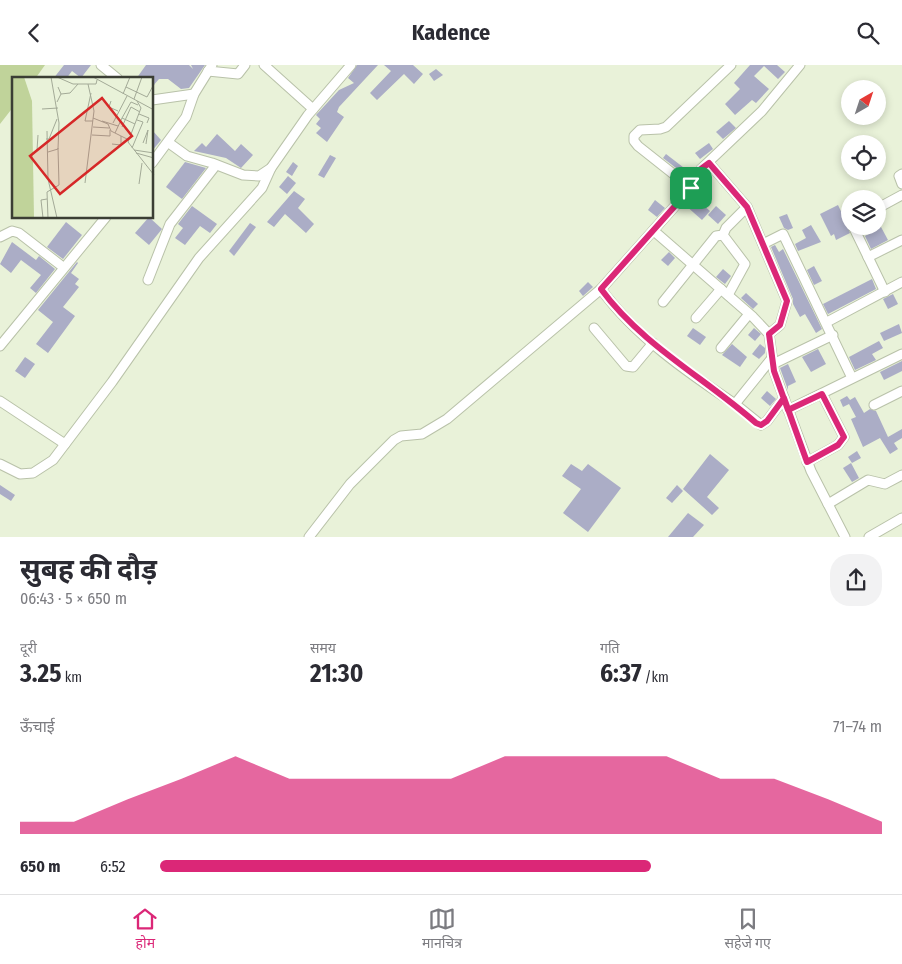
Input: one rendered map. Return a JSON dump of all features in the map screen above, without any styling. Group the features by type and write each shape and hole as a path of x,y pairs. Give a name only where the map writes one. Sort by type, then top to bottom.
{"street":[{"path":"101,65 116,77"},
{"path":"154,160 186,117 194,94 210,68 238,74 245,65"},
{"path":"264,65 313,109"},
{"path":"0,463 20,473 34,473 53,460 112,382 199,258 262,188 271,168 313,109 351,65"},
{"path":"691,188 638,146 634,141 634,136 640,130 666,127 732,65"},
{"path":"309,537 350,484 394,440 401,436 422,434 447,419 601,289 691,188 701,169 762,111 800,65"},
{"path":"154,100 194,94"},
{"path":"168,143 188,156 238,174 259,176 271,168"},
{"path":"709,163 747,207 787,301 780,325 769,334"},
{"path":"148,279 170,224 216,165"},
{"path":"902,174 899,176 902,184"},
{"path":"886,204 902,195"},
{"path":"723,235 726,228 747,207"},
{"path":"0,346 104,219"},
{"path":"0,237 12,231 19,233 63,267"},
{"path":"654,231 749,314 769,334 773,361 807,462 846,537"},
{"path":"763,244 783,234 827,322 852,378"},
{"path":"663,302 716,236 723,235"},
{"path":"696,318 724,292 745,264 723,235"},
{"path":"857,235 885,291"},
{"path":"868,257 902,240"},
{"path":"827,322 902,282"},
{"path":"601,289 652,343 761,425 767,421 784,398"},
{"path":"721,348 749,314"},
{"path":"594,328 626,366 633,367 652,343"},
{"path":"735,404 773,361 833,335"},
{"path":"788,410 902,354"},
{"path":"874,405 902,391"},
{"path":"807,462 838,445 844,437 822,394"},
{"path":"0,401 65,444"},
{"path":"828,504 868,480 880,485 902,475"},
{"path":"869,537 902,518"}],"green space":[{"path":"0,65 45,65 36,77 12,77 12,109 0,124"}],"building":[{"path":"64,65 91,65 82,77 72,71 68,77 55,77"},
{"path":"146,65 189,65 193,69 191,65 205,65 189,88 181,89 168,79 159,79 154,85 154,77 137,77"},
{"path":"357,65 378,65 339,107 337,112 344,117 327,142 316,133 321,128 316,124 320,119 316,115 339,90 354,83 348,78"},
{"path":"384,65 413,65 423,74 414,84 404,74 377,100 370,93 391,71"},
{"path":"750,65 777,65 785,72 778,79 764,66 754,76 769,89 756,103 752,100 735,115 725,104 740,89 734,83"},
{"path":"436,69 443,75 434,81 429,74"},
{"path":"729,121 736,128 723,139 716,132"},
{"path":"154,132 161,140 154,149"},
{"path":"217,134 235,151 241,144 253,155 241,168 226,158 194,151 202,143 206,147"},
{"path":"709,143 713,149 700,159 695,153"},
{"path":"666,154 692,174 689,178 663,158"},
{"path":"330,155 336,158 324,178 318,175"},
{"path":"185,162 206,168 182,199 166,187"},
{"path":"293,162 298,166 292,176 286,172"},
{"path":"288,176 296,183 287,194 279,187"},
{"path":"294,191 305,199 298,208 314,224 306,233 285,214 274,227 267,222"},
{"path":"692,196 710,211 702,220 685,205"},
{"path":"655,200 665,208 657,217 648,210"},
{"path":"838,205 841,211 841,235 846,235 836,240 834,234 831,236 820,214"},
{"path":"192,206 217,224 210,233 200,226 185,245 175,238 183,228 178,224"},
{"path":"716,206 726,215 718,224 708,215"},
{"path":"787,214 793,228 788,230 784,228 779,217"},
{"path":"147,219 151,219 162,229 149,245 135,233"},
{"path":"66,222 82,235 63,259 47,247"},
{"path":"250,223 256,227 234,256 229,251"},
{"path":"811,225 821,242 798,251 795,244 806,238 802,230"},
{"path":"885,235 888,240 871,249 865,236"},
{"path":"12,242 36,260 39,256 55,269 36,293 30,288 41,275 21,260 11,273 0,264"},
{"path":"775,245 779,252 783,249 822,329 816,333 805,314 800,317 793,304 793,299 771,247"},
{"path":"669,252 675,258 668,266 661,260"},
{"path":"77,262 71,273 79,279 75,284 79,287 63,307 75,316 48,353 36,344 53,322 38,310"},
{"path":"814,266 822,281 814,285 807,270"},
{"path":"723,269 731,276 725,284 716,277"},
{"path":"872,279 876,289 828,314 823,304"},
{"path":"588,282 593,287 583,296 579,291"},
{"path":"746,293 758,304 753,309 741,298"},
{"path":"893,294 898,304 888,309 883,299"},
{"path":"899,324 902,333 884,341 880,333"},
{"path":"693,328 706,337 700,345 687,336"},
{"path":"754,328 761,334 755,341 748,335"},
{"path":"879,341 883,348 872,354 876,360 855,370 849,357"},
{"path":"732,344 747,357 740,367 722,355"},
{"path":"760,344 765,348 765,353 759,359 752,354"},
{"path":"818,349 826,364 811,372 802,357"},
{"path":"25,357 35,364 25,378 15,371"},
{"path":"902,361 902,371 884,380 880,372"},
{"path":"788,364 796,382 788,386 788,390 780,368"},
{"path":"767,391 776,399 770,406 761,398"},
{"path":"847,396 850,400 855,397 864,413 870,409 876,411 888,437 902,429 902,438 894,443 898,449 890,454 880,438 863,447 851,419 856,417 849,404 843,407 840,400"},
{"path":"857,451 861,458 852,463 848,457"},
{"path":"710,454 729,470 707,497 719,508 712,515 683,489"},
{"path":"851,463 859,478 852,482 843,468"},
{"path":"571,464 582,471 588,464 621,488 588,532 563,513 581,489 562,476"},
{"path":"0,485 15,495 11,501 0,494"},
{"path":"677,485 683,491 672,503 666,498"},
{"path":"688,513 704,525 693,537 668,537"}],"route":[{"path":"691,188 601,289 637,330 711,389 735,404 756,423 761,425 767,421 784,398 788,410 807,462 828,452 838,445 844,437 834,414 822,394 788,410 784,398 774,371 769,334 780,325 787,301 747,207 709,163 701,169 691,188"}]}
